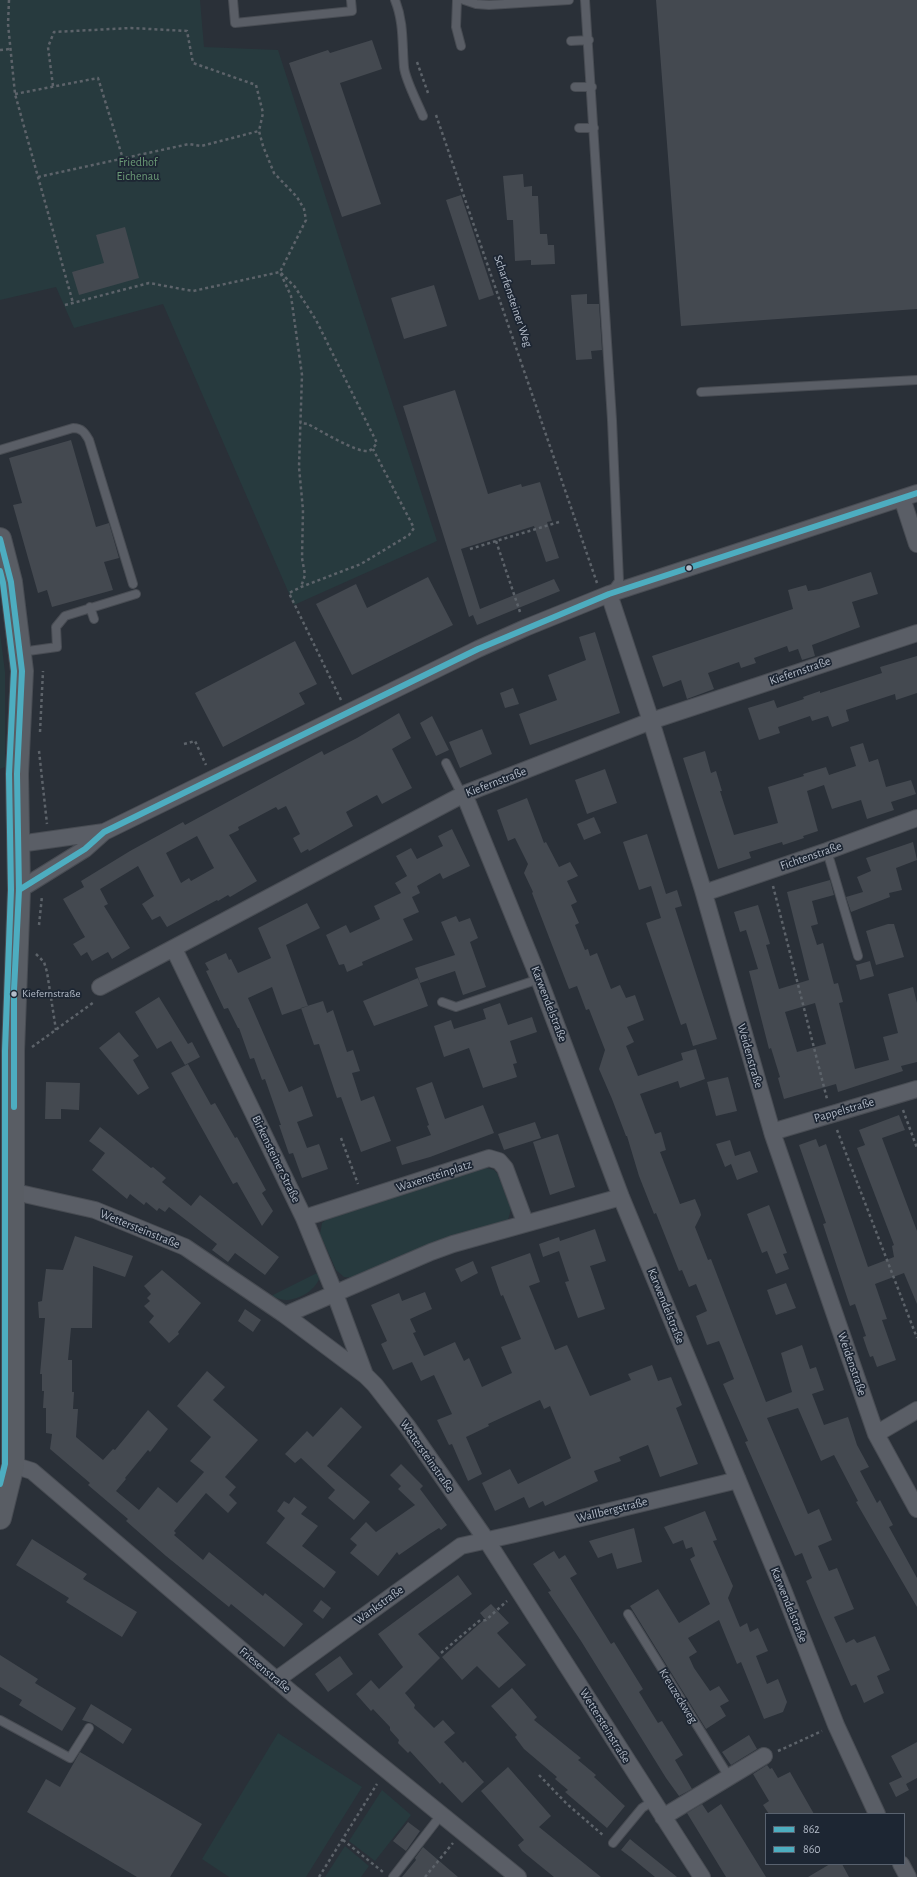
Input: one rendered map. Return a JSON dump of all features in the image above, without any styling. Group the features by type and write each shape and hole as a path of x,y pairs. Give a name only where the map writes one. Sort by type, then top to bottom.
{"main road":[{"path":"0,540 30,650 22,672 17,774 19,890 13,1051 7,1107 15,1192 7,1295 9,1450 0,1518"}],"street":[{"path":"19,890 85,849 104,832 478,649 609,594 910,496 917,544"},
{"name":"Weidenstraße","path":"609,594 652,722 704,894 772,1132 876,1434 917,1508"},
{"name":"Kiefernstraße","path":"100,987 464,794 652,722 917,633"},
{"name":"Karwendelstraße","path":"464,794 540,979 621,1197 784,1592 836,1725 877,1813"},
{"name":"Fichtenstraße","path":"704,894 917,818"},
{"path":"19,844 104,832"},
{"name":"Birkensteiner Straße","path":"174,949 304,1218 335,1294 365,1375"},
{"name":"Pappelstraße","path":"772,1132 917,1089"},
{"name":"Waxensteinplatz","path":"304,1218 489,1158 499,1161 505,1168 525,1222"},
{"name":"Wettersteinstraße","path":"15,1192 95,1210 170,1239 188,1249 285,1315 365,1375 375,1385 407,1426 487,1541 702,1877"},
{"path":"285,1315 431,1252 525,1222 621,1197"},
{"path":"876,1434 917,1410"},
{"name":"Friesenstraße","path":"9,1450 276,1680 518,1877"},
{"name":"Wallbergstraße","path":"487,1541 738,1480"},
{"name":"Wankstraße","path":"276,1680 461,1546 487,1541"},
{"path":"663,1817 764,1756"},
{"path":"902,1865 908,1877"}],"lane":[{"path":"233,0 235,23 352,11 351,0"},
{"path":"395,0 400,11 404,49 404,69 423,116"},
{"path":"457,0 456,27 461,46"},
{"path":"464,0 476,4 490,5 569,0"},
{"path":"585,0 592,87 619,581 609,594"},
{"path":"571,40 589,40"},
{"path":"575,87 592,87"},
{"path":"579,128 594,128"},
{"path":"701,392 917,380"},
{"path":"0,450 73,428 79,428 84,432 89,440 133,584"},
{"path":"30,650 56,647 56,626 65,616 136,594"},
{"path":"90,607 94,619"},
{"path":"446,763 458,787 464,794"},
{"path":"828,851 858,956"},
{"path":"442,1002 456,1007 540,979"},
{"name":"Kreuzeckweg","path":"628,1614 729,1777"},
{"path":"0,1720 70,1758 89,1728"},
{"path":"613,1843 642,1808 653,1801"},
{"path":"394,1877 441,1815"}],"path":[{"path":"9,0 8,24 15,94 73,302"},
{"path":"53,86 48,46 54,32 131,28 187,31 193,63 256,85 263,113 259,131 263,146 274,173 304,208 306,220 280,272"},
{"path":"0,50 10,49"},
{"path":"415,56 428,94"},
{"path":"15,94 98,78 123,159"},
{"name":"Scharfensteiner Weg","path":"434,109 598,584 609,594"},
{"path":"38,177 189,144 201,146 259,131"},
{"path":"65,305 149,282 193,291 280,272"},
{"path":"280,272 291,296 302,375 298,467 303,510 302,558 305,575 301,587"},
{"path":"280,272 295,287 316,320 377,443 373,449 367,452 356,449 308,424 300,423"},
{"path":"347,713 289,594 301,587 361,564 409,535 414,528 373,449"},
{"path":"470,549 559,522"},
{"path":"496,541 526,628"},
{"path":"30,650 43,694 40,739"},
{"path":"184,744 195,741 213,780"},
{"path":"40,745 41,773 49,840"},
{"path":"39,927 41,899 45,889 54,880 51,870"},
{"path":"37,948 36,955 44,962 47,972 56,1030"},
{"path":"13,1051 29,1050 95,1002 100,987"},
{"path":"898,1095 917,1148"},
{"path":"341,1138 364,1199"},
{"path":"441,1653 478,1621 486,1620 519,1591"},
{"path":"764,1756 836,1725"},
{"path":"319,1877 387,1771"},
{"path":"539,1775 567,1804 613,1843"},
{"path":"425,1877 462,1832"},
{"path":"343,1840 389,1877"}],"green space":[{"name":"Friedhof Eichenau","path":"0,0 200,0 204,47 278,50 437,541 294,605 163,304 74,328 56,287 0,300"},
{"path":"0,633 5,672 5,767 0,769"},
{"path":"487,1168 494,1170 497,1173 511,1209 508,1220 353,1278 344,1277 336,1270 320,1234 322,1223 327,1219 479,1169"},
{"path":"321,1271 318,1282 305,1295 287,1300 271,1296"},
{"path":"278,1733 362,1787 306,1877 229,1877 202,1859"},
{"path":"382,1790 411,1815 375,1861 349,1841"},
{"path":"345,1846 369,1866 361,1877 325,1877"}],"building":[{"path":"656,0 917,0 917,309 681,326"},
{"path":"372,40 382,69 340,83 381,204 342,217 289,63 328,50 330,53"},
{"path":"523,174 524,187 532,186 532,196 538,196 540,234 547,234 548,245 554,245 555,264 531,265 531,260 515,261 513,220 507,220 503,176"},
{"path":"461,195 494,295 479,300 446,200"},
{"path":"125,227 139,278 79,295 72,272 104,263 96,235"},
{"path":"434,285 447,326 404,339 391,298"},
{"path":"587,294 587,304 599,304 602,350 591,351 592,359 576,360 571,295"},
{"path":"455,390 488,494 521,484 522,487 540,482 552,521 547,522 559,558 546,562 534,526 461,549 480,609 554,579 560,591 477,625 473,615 469,617 403,406"},
{"path":"71,440 96,527 109,523 119,558 104,562 113,590 52,607 47,590 38,593 13,505 22,503 9,458"},
{"path":"871,572 878,594 852,602 860,627 812,645 815,656 802,660 798,649 789,652 787,646 754,658 756,663 741,668 739,662 708,673 714,689 687,699 681,680 663,687 652,656 793,609 788,590 806,585 808,591 819,589"},
{"path":"428,577 453,625 352,675 316,604 356,584 367,608"},
{"path":"595,632 620,713 530,745 519,714 557,700 548,675 586,660 579,637"},
{"path":"295,641 317,684 299,693 305,704 223,747 195,693"},
{"path":"917,656 917,693 896,700 895,694 846,710 849,721 832,727 828,716 812,721 810,716 778,727 780,733 759,740 748,708 774,700 777,708 804,699 803,697 820,691 820,693 882,673 880,667"},
{"path":"513,688 519,704 505,708 500,693"},
{"path":"399,713 411,738 392,749 412,788 382,804 377,795 346,812 353,826 309,851 308,849 301,853 293,838 300,834 286,806 278,810 276,807 238,827 239,830 229,835 257,881 230,897 228,895 218,901 217,900 167,927 160,916 152,920 142,904 154,896 138,866 100,889 108,904 104,906 130,948 112,959 108,952 92,961 87,952 81,956 73,944 85,937 63,899 84,887 81,881 130,851 183,822 185,825 322,751 324,755 357,738","holes":["197,836 214,868 191,881 189,878 181,883 166,853"]},
{"path":"432,716 449,750 436,756 420,723"},
{"path":"482,729 492,754 460,768 449,742"},
{"path":"863,743 869,762 878,759 886,787 911,780 916,794 891,802 894,810 867,819 861,800 832,809 824,785 807,791 818,831 803,836 804,838 783,845 782,842 749,852 751,858 718,869 683,758 705,751 711,773 716,771 722,791 720,791 734,835 778,823 768,787 804,776 803,774 826,767 829,775 856,766 850,747"},
{"path":"605,769 617,803 587,814 575,780"},
{"path":"527,798 544,843 546,842 559,867 570,862 578,876 567,881 577,902 571,905 579,923 575,925 585,950 588,949 590,956 597,953 611,989 620,985 626,998 635,995 644,1020 627,1027 634,1042 626,1046 638,1076 683,1060 681,1053 696,1049 705,1079 680,1088 678,1081 640,1094 655,1134 661,1132 666,1150 660,1152 680,1204 695,1199 700,1211 701,1215 695,1227 708,1260 711,1259 766,1402 792,1392 781,1353 802,1345 810,1369 816,1367 824,1390 812,1394 824,1425 848,1417 857,1445 869,1467 860,1471 877,1503 880,1500 893,1525 889,1527 917,1578 917,1607 856,1502 858,1501 834,1455 821,1461 798,1408 767,1418 808,1514 819,1509 832,1540 818,1546 829,1571 837,1568 854,1609 834,1617 846,1643 854,1639 857,1643 875,1636 890,1670 877,1676 884,1693 864,1703 856,1684 851,1686 806,1581 812,1578 802,1553 795,1556 745,1442 748,1441 723,1384 734,1379 724,1353 719,1341 707,1345 696,1316 707,1311 696,1284 689,1287 682,1270 679,1271 656,1213 654,1214 639,1176 627,1136 599,1069 605,1050 589,1009 586,1010 577,986 569,989 532,893 533,892 524,873 528,864 515,838 508,841 497,810"},
{"path":"594,817 601,833 584,840 577,824"},
{"path":"452,829 470,866 443,879 440,873 417,886 420,893 412,897 419,912 403,919 413,940 362,962 363,965 347,972 344,964 339,965 326,935 346,925 350,933 380,919 374,906 401,893 395,883 407,876 396,856 411,848 417,859 443,846 438,836"},
{"path":"647,834 666,894 677,890 682,906 675,908 717,1039 693,1046 686,1023 681,1025 646,923 661,918 651,886 639,890 623,842"},
{"path":"913,842 917,860 896,868 902,890 889,893 890,897 851,912 846,897 863,892 857,877 871,871 866,858"},
{"path":"830,880 834,895 812,901 818,924 811,926 817,945 823,943 834,984 838,983 843,1002 839,1003 855,1069 889,1060 883,1037 898,1033 888,994 913,987 917,1003 917,1062 901,1066 903,1071 838,1092 836,1084 784,1099 778,1078 780,1077 771,1048 769,1049 749,971 758,969 746,930 740,932 734,912 758,905 770,944 766,945 779,989 809,980 787,892","holes":["815,1003 826,1044 797,1052 785,1012"]},
{"path":"307,903 320,928 286,945 308,1006 282,1015 272,987 248,998 289,1092 302,1086 313,1116 297,1122 307,1148 319,1144 328,1169 302,1178 293,1153 289,1154 279,1125 281,1125 265,1079 262,1080 254,1058 250,1059 239,1028 228,1008 224,1009 206,971 209,970 205,963 226,953 229,960 231,959 238,973 271,958 258,928"},
{"path":"456,916 459,922 470,918 478,938 470,942 486,987 463,995 455,971 420,983 415,968 455,955 441,922"},
{"path":"888,924 894,924 904,957 876,965 866,931"},
{"path":"870,961 874,976 860,980 856,965"},
{"path":"418,978 428,1006 374,1026 363,1001"},
{"path":"159,997 188,1044 192,1042 200,1057 185,1065 171,1041 157,1049 135,1012"},
{"path":"323,1001 327,1013 333,1010 347,1052 353,1050 360,1071 352,1073 361,1101 374,1096 391,1141 361,1152 341,1097 337,1098 319,1044 314,1045 301,1008"},
{"path":"500,1003 508,1025 532,1017 537,1032 510,1041 517,1063 513,1064 517,1077 483,1088 469,1048 444,1057 434,1026 451,1020 454,1029 486,1019 483,1009"},
{"path":"119,1032 139,1056 133,1060 149,1088 138,1095 99,1048"},
{"path":"188,1064 211,1105 215,1103 235,1138 237,1137 266,1190 262,1193 273,1211 262,1226 237,1182 233,1184 171,1073"},
{"path":"728,1077 737,1111 716,1116 707,1082"},
{"path":"46,1082 80,1083 79,1110 61,1109 61,1119 45,1119"},
{"path":"432,1082 445,1119 483,1105 494,1133 430,1157 402,1165 396,1147 431,1135 416,1088"},
{"path":"899,1115 905,1130 882,1138 917,1231 917,1304 904,1273 875,1284 887,1319 882,1320 896,1360 877,1367 873,1356 870,1357 867,1349 863,1337 866,1336 855,1304 850,1306 823,1224 826,1223 799,1145 816,1139 819,1147 826,1144 868,1267 894,1257 892,1246 894,1245 857,1148 865,1145 859,1130"},
{"path":"535,1122 541,1138 504,1150 498,1134"},
{"path":"100,1127 151,1168 153,1167 166,1178 162,1182 191,1206 200,1195 279,1257 265,1275 235,1253 228,1262 212,1250 217,1244 169,1207 165,1212 159,1208 157,1211 146,1202 144,1205 130,1194 127,1199 92,1170 105,1153 89,1141"},
{"path":"558,1134 575,1187 550,1195 533,1142"},
{"path":"730,1140 735,1156 750,1151 758,1172 737,1180 731,1164 725,1167 716,1144"},
{"path":"769,1205 787,1253 783,1254 789,1269 776,1274 767,1251 762,1253 747,1214"},
{"path":"595,1229 606,1261 590,1266 605,1309 578,1318 565,1282 569,1281 559,1251 543,1257 539,1244 559,1237 560,1241"},
{"path":"75,1236 133,1256 125,1277 93,1266 92,1328 71,1328 68,1360 72,1360 72,1392 74,1392 73,1409 78,1409 76,1437 103,1460 113,1449 115,1450 148,1410 168,1429 150,1452 148,1450 116,1491 139,1510 158,1487 177,1503 204,1472 190,1461 211,1437 177,1406 207,1371 225,1387 213,1400 258,1440 225,1477 236,1487 229,1495 237,1503 228,1513 206,1493 174,1531 176,1533 174,1535 203,1560 209,1552 263,1596 265,1593 303,1624 284,1647 231,1604 229,1607 166,1556 126,1521 128,1519 88,1485 90,1483 50,1449 52,1434 46,1433 46,1408 43,1408 44,1391 42,1391 42,1374 40,1374 45,1318 39,1318 38,1302 42,1301 46,1269 63,1270"},
{"path":"530,1253 540,1282 529,1286 555,1350 567,1345 590,1396 631,1380 628,1374 652,1365 658,1381 671,1377 682,1405 676,1408 698,1464 660,1477 648,1445 619,1457 621,1461 594,1471 598,1481 545,1506 543,1501 529,1508 524,1497 495,1511 482,1483 510,1469 518,1484 571,1458 550,1406 544,1409 540,1400 488,1424 489,1426 466,1437 482,1474 468,1481 452,1444 449,1445 437,1420 452,1414 434,1375 421,1381 412,1362 393,1370 381,1344 387,1341 371,1305 399,1293 402,1301 425,1292 432,1309 410,1319 416,1332 413,1333 424,1356 455,1342 464,1361 469,1358 482,1387 512,1373 501,1347 521,1339 503,1295 501,1296 491,1267"},
{"path":"473,1261 478,1273 461,1282 455,1269"},
{"path":"162,1270 201,1303 178,1332 179,1334 169,1343 149,1322 154,1316 144,1306 150,1301 147,1298 151,1294 144,1286"},
{"path":"786,1283 796,1308 776,1315 767,1290"},
{"path":"245,1309 261,1320 253,1332 238,1321"},
{"path":"341,1407 362,1427 327,1466 370,1502 354,1520 328,1498 335,1490 301,1458 295,1463 285,1454 307,1431 313,1437"},
{"path":"401,1464 423,1486 420,1489 447,1525 441,1530 439,1528 399,1555 397,1552 378,1576 350,1553 357,1545 350,1539 366,1522 376,1532 415,1505 398,1489 401,1486 390,1475"},
{"path":"294,1497 307,1507 301,1514 318,1526 302,1546 336,1572 324,1588 266,1543 285,1518 277,1511 284,1501 289,1504"},
{"path":"705,1511 717,1540 713,1541 733,1586 728,1598 740,1627 747,1623 750,1632 758,1628 768,1651 756,1656 767,1684 778,1679 787,1702 783,1712 764,1719 741,1662 737,1664 719,1620 688,1638 697,1652 689,1657 694,1668 710,1691 719,1686 729,1701 720,1706 726,1716 706,1729 630,1606 658,1589 679,1623 710,1604 690,1559 695,1556 692,1547 686,1549 683,1540 673,1544 664,1527"},
{"path":"634,1528 642,1562 617,1569 612,1553 598,1558 589,1541"},
{"path":"32,1539 87,1574 83,1579 137,1612 122,1637 66,1602 69,1598 16,1565"},
{"path":"554,1551 559,1559 565,1555 577,1574 570,1578 611,1644 614,1642 643,1689 639,1692 658,1723 662,1721 683,1755 675,1760 692,1789 679,1796 666,1778 581,1641 548,1592 551,1591 533,1564"},
{"path":"458,1575 472,1594 418,1634 440,1658 405,1693 415,1705 414,1708 434,1728 443,1720 455,1733 444,1742 463,1763 465,1761 484,1782 462,1803 442,1782 440,1784 410,1751 408,1753 398,1743 399,1740 390,1730 390,1727 373,1709 371,1711 356,1694 371,1680 379,1689 403,1667 378,1634"},
{"path":"321,1600 331,1608 323,1619 313,1611"},
{"path":"491,1604 509,1623 497,1633 526,1665 499,1688 477,1666 462,1680 442,1657 485,1619 480,1613"},
{"path":"0,1655 38,1679 35,1683 76,1708 62,1731 19,1705 22,1700 0,1687"},
{"path":"340,1656 353,1674 328,1692 315,1674"},
{"path":"512,1688 537,1717 534,1720 581,1758 578,1760 596,1775 594,1777 625,1806 607,1828 565,1792 568,1790 555,1779 557,1777 524,1749 515,1737 517,1735 491,1706"},
{"path":"91,1704 132,1729 123,1744 92,1723 82,1720"},
{"path":"749,1735 757,1749 731,1765 722,1752"},
{"path":"917,1742 917,1778 906,1784 909,1790 896,1797 889,1783 902,1777 891,1756"},
{"path":"80,1752 202,1824 170,1877 137,1877 27,1812 46,1779 60,1787"},
{"path":"767,1765 770,1769 772,1768 778,1778 790,1772 813,1813 768,1813 763,1805 769,1801 753,1774"},
{"path":"508,1767 551,1816 539,1827 601,1877 554,1877 522,1851 518,1845 524,1840 481,1791"},
{"path":"702,1804 708,1813 721,1804 766,1877 726,1877 687,1813"},
{"path":"408,1822 420,1831 406,1851 393,1841"},
{"path":"630,1839 677,1877 655,1877 621,1850"},
{"path":"423,1847 458,1877 402,1877 416,1860 415,1858"},
{"path":"828,1865 843,1865 849,1877 808,1877"}],"transit line":[{"name":"862","path":"19,890 85,849 104,832 478,649 609,594 917,493"},
{"name":"862","path":"0,539 11,582 22,671 17,774 19,890 14,990 14,1107"},
{"name":"860","path":"0,571 3,583 14,671 9,774 11,890 5,1051 5,1464 0,1484"}],"place":[{"name":"Kiefernstraße","path":"14,994"}]}
